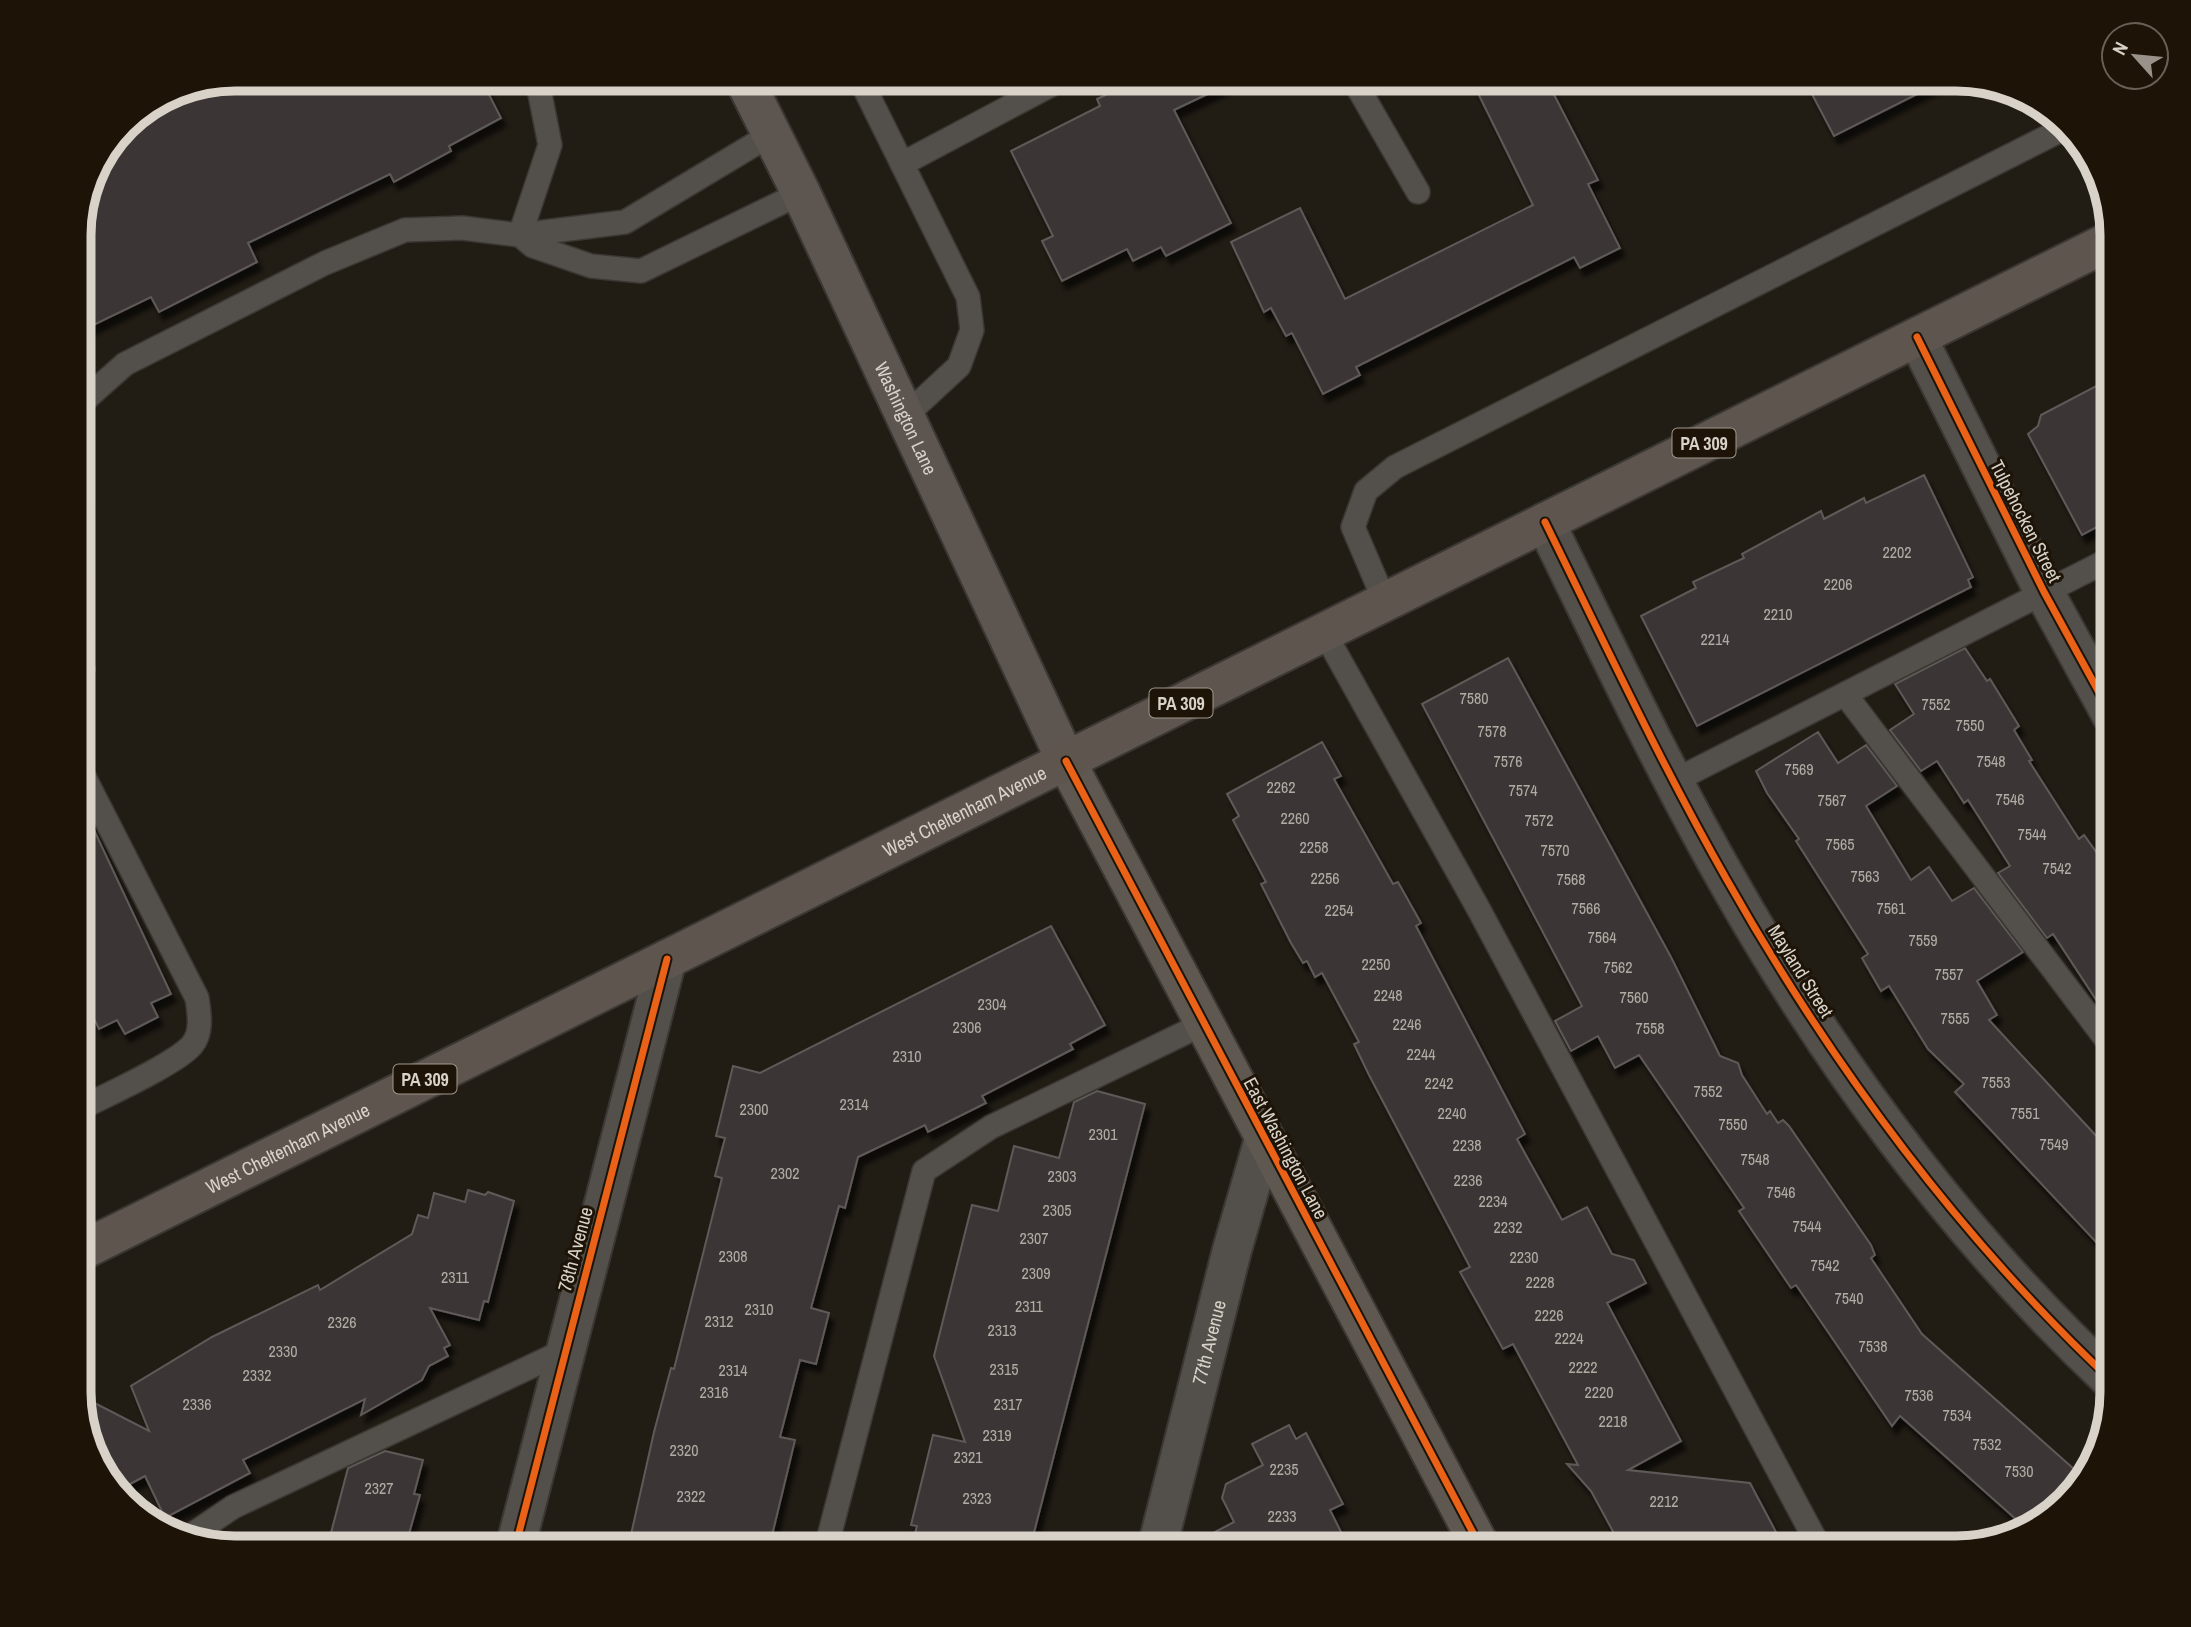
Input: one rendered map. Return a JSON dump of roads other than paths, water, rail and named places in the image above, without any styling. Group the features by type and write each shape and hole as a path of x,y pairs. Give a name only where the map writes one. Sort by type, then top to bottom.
{"highway":[{"name":"West Cheltenham Avenue","path":"91,1246 2100,246"}],"main road":[{"name":"Washington Lane","path":"750,91 801,193 1066,761"},
{"name":"East Washington Lane","path":"1066,761 1476,1536"}],"street":[{"name":"Tulpehocken Street","path":"1917,337 2044,592 2100,694"},
{"name":"Mayland Street","path":"1545,522 1674,781 1727,880 1802,1005 1884,1126 2034,1303 2100,1369"},
{"name":"78th Avenue","path":"518,1536 667,959"},
{"name":"77th Avenue","path":"1160,1536 1232,1250 1264,1139"}],"lane":[{"path":"520,235 550,145 539,91"},
{"path":"866,91 968,297 972,330 959,366 904,417"},
{"path":"902,164 1039,91"},
{"path":"1360,91 1418,192"},
{"path":"1385,602 1353,527 1366,491 1395,467 2057,132"},
{"path":"91,394 125,364 325,263 405,230 462,228 520,235 625,222 770,135"},
{"path":"520,235 533,246 591,266 641,271 801,193"},
{"path":"1674,781 2100,564"},
{"path":"1324,632 1478,908 1813,1536"},
{"path":"1845,694 2100,1031"},
{"path":"91,790 197,998 201,1019 193,1044 162,1065 91,1103"},
{"path":"829,1536 924,1171 991,1127 1203,1024"},
{"path":"198,1531 233,1507 566,1350"}]}
